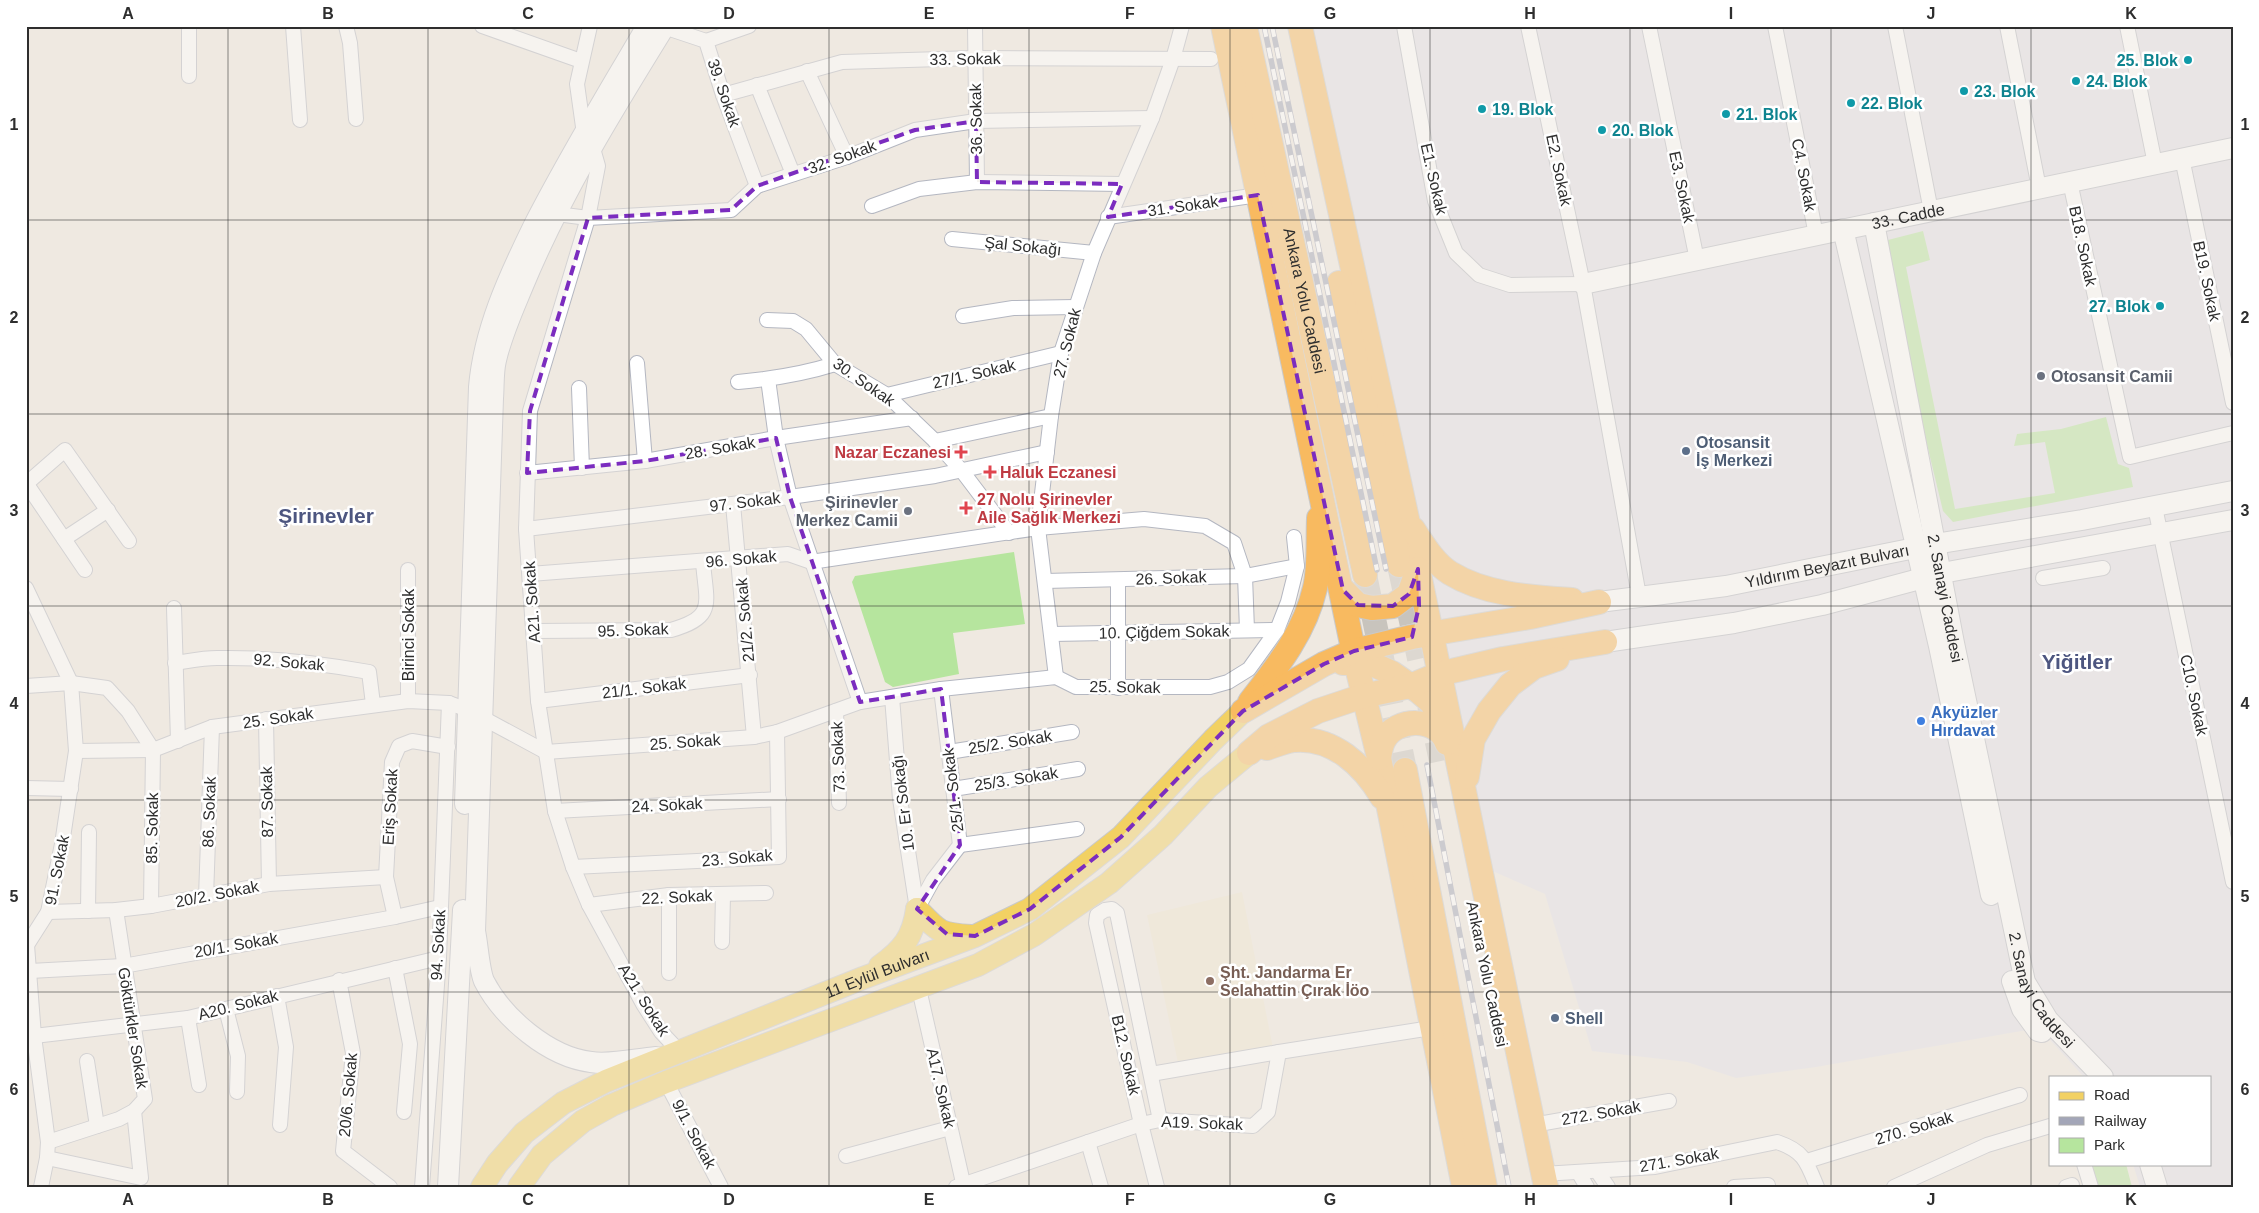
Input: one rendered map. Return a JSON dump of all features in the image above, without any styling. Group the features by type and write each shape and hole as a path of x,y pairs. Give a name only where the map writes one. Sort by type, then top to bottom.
{"highway":[{"path":"1223,26 1343,590 1355,657 1379,758 1464,1187"},
{"name":"Ankara Yolu Caddesi","path":"1245,26 1365,575"},
{"path":"1285,26 1408,567 1421,636 1439,674 1533,1125 1540,1183"},
{"path":"1300,26 1408,523 1409,594 1393,606 1372,608 1358,605 1343,590"},
{"path":"1243,711 1286,654 1304,622 1316,587 1320,484"},
{"path":"1408,523 1430,554 1449,572 1474,583 1510,595 1599,602"},
{"path":"1243,711 1324,664 1355,657 1421,636 1530,617 1599,602"},
{"path":"1401,680 1406,656 1421,636"},
{"path":"1249,753 1269,736 1318,712 1364,696 1401,680 1439,674 1503,659 1605,642"},
{"path":"1465,792 1473,739 1488,711 1510,685 1534,667 1605,642"},
{"path":"1355,657 1401,680 1432,704 1446,728 1465,792"},
{"path":"1379,758 1385,738 1395,729 1405,724 1433,725 1444,734 1465,792"},
{"path":"1249,753 1293,740 1312,741 1332,746 1369,776 1389,809"},
{"name":"Ankara Yolu Caddesi","path":"1441,762 1540,1183"},
{"path":"1405,770 1485,1187"}],"main road":[{"path":"448,1187 492,398 496,362 511,314 533,262 549,213 588,139 659,27"},
{"name":"33. Cadde","path":"1583,284 2233,148"},
{"name":"2. Sanayi Caddesi","path":"1874,223 1935,544 1932,575"},
{"name":"2. Sanayi Caddesi","path":"1843,229 1916,549 1932,575 1954,643 2025,982 2035,1002 2048,1020 2102,1076"},
{"name":"Yıldırım Beyazıt Bulvarı","path":"1599,602 1726,586 1935,544 2155,507 2233,491"},
{"name":"Yıldırım Beyazıt Bulvarı","path":"1605,642 1742,621 1822,605 1932,575 2233,520"},
{"name":"11 Eylül Bulvarı","path":"482,1187 497,1164 524,1133 563,1103 606,1081 863,978 974,936 1030,908 1121,837 1212,740 1243,711"},
{"path":"475,714 476,932 484,980 504,1009 538,1041 568,1058 592,1062 672,1054"},
{"name":"11 Eylül Bulvarı","path":"523,1183 542,1155 583,1121 612,1105 666,1082 978,966 1034,935 1110,883 1163,835 1208,788 1249,753"},
{"path":"917,909 934,927 947,934 974,936"},
{"path":"863,978 896,955 914,927 917,909"},
{"path":"2151,1166 2157,1187"}],"street":[{"path":"188,26 189,76"},
{"path":"293,26 300,120"},
{"path":"346,26 350,43 356,118"},
{"path":"482,26 581,61"},
{"name":"A21. Sokak","path":"590,26 576,84 588,139 598,166 588,218 530,412 526,529 535,632 538,701 555,811 573,867 589,905 672,1054"},
{"path":"713,35 749,26"},
{"name":"36. Sokak","path":"975,26 977,182"},
{"name":"27. Sokak","path":"1056,677 1038,528 1051,416 1062,353 1094,253 1122,184 1152,118 1174,59 1182,26"},
{"name":"E1. Sokak","path":"1404,26 1435,201 1456,254 1479,275 1510,286 1583,284"},
{"name":"E2. Sokak","path":"1528,26 1583,284 1639,596"},
{"name":"E3. Sokak","path":"1649,26 1697,260"},
{"name":"C4. Sokak","path":"1775,26 1816,235"},
{"path":"1895,26 1931,211"},
{"path":"2007,26 2039,188"},
{"path":"2126,26 2155,164"},
{"name":"39. Sokak","path":"659,27 713,35 723,95 757,186"},
{"name":"33. Sokak","path":"723,95 842,62 974,58 1211,59"},
{"path":"807,71 847,157"},
{"path":"757,85 793,174"},
{"name":"32. Sokak","path":"549,213 588,218 731,210 757,186 847,157 915,130 976,121 1152,118"},
{"name":"B19. Sokak","path":"2182,158 2233,403"},
{"path":"872,206 919,189 977,182 1122,184"},
{"name":"B18. Sokak","path":"2070,182 2130,457 2233,433"},
{"name":"31. Sokak","path":"1108,217 1258,195"},
{"name":"Şal Sokağı","path":"952,238 1094,253"},
{"path":"963,316 1013,308 1076,307"},
{"name":"30. Sokak","path":"768,320 793,321 806,328 834,364 887,395 935,441 962,471 1009,533"},
{"name":"27/1. Sokak","path":"887,395 1062,353"},
{"path":"637,363 645,461"},
{"path":"738,382 808,372 834,364"},
{"path":"768,379 776,438 790,497 860,702"},
{"path":"579,388 582,468"},
{"path":"935,441 1051,416"},
{"name":"28. Sokak","path":"527,473 645,461 776,438 912,418"},
{"path":"85,570 26,484 65,450 129,542"},
{"name":"97. Sokak","path":"526,529 790,497 962,471 1047,452"},
{"name":"21/2. Sokak","path":"734,504 754,736"},
{"name":"C10. Sokak","path":"2155,507 2233,882"},
{"path":"64,539 108,510"},
{"name":"96. Sokak","path":"530,574 788,554 811,562 1038,528 1144,520 1205,526 1234,543 1245,576 1247,630"},
{"name":"25. Sokak","path":"76,751 153,750 212,727 408,700 449,703 475,714 546,752 754,736 777,732 860,702 941,689 1056,677 1076,687 1210,688 1228,682 1249,669 1277,630 1288,602 1297,566 1294,537"},
{"name":"95. Sokak","path":"535,632 671,630 690,624 701,617 707,608 703,562"},
{"name":"26. Sokak","path":"1045,581 1245,576 1297,566"},
{"path":"2043,578 2103,568"},
{"name":"Birinci Sokak","path":"408,570 408,700"},
{"path":"1118,580 1118,688"},
{"path":"26,588 71,683"},
{"path":"174,608 178,741"},
{"name":"10. Çiğdem Sokak","path":"1052,634 1277,630"},
{"name":"92. Sokak","path":"175,663 215,658 255,659 336,666 369,672 373,704"},
{"name":"21/1. Sokak","path":"538,701 750,675"},
{"path":"26,686 71,683 107,688 128,711 153,750"},
{"name":"91. Sokak","path":"27,945 48,912 71,789 76,751 71,683"},
{"name":"25/1. Sokak","path":"917,909 933,880 960,845 941,689"},
{"name":"10. Er Sokağı","path":"892,697 900,799 917,909"},
{"name":"94. Sokak","path":"422,1187 439,958 449,703"},
{"name":"73. Sokak","path":"836,711 840,802"},
{"name":"87. Sokak","path":"266,719 269,884"},
{"name":"86. Sokak","path":"206,897 212,727"},
{"name":"23. Sokak","path":"573,867 779,858 780,799 777,732"},
{"name":"25/2. Sokak","path":"948,752 1072,732"},
{"name":"Eriş Sokak","path":"395,917 386,877 392,762 399,746 412,741 448,747"},
{"name":"85. Sokak","path":"151,906 153,750"},
{"name":"25/3. Sokak","path":"953,789 1078,769"},
{"path":"26,788 71,789"},
{"name":"24. Sokak","path":"555,811 780,799"},
{"path":"960,845 1077,829"},
{"path":"88,832 88,911"},
{"name":"20/2. Sokak","path":"48,912 116,910 151,906 269,884 386,877"},
{"path":"722,942 723,894"},
{"name":"22. Sokak","path":"589,905 668,895 766,894"},
{"path":"668,895 669,973"},
{"name":"20/1. Sokak","path":"30,971 123,966 395,917 440,907"},
{"name":"B12. Sokak","path":"1151,1074 1117,913 1112,909 1105,910 1097,914 1096,923 1141,1124 1158,1187"},
{"name":"Göktürkler Sokak","path":"48,1142 119,1119 134,1111 145,1099 135,1024 123,966 116,910"},
{"path":"27,945 34,1036 48,1142 41,1187"},
{"name":"A20. Sokak","path":"34,1036 188,1018 339,980 439,958"},
{"path":"395,968 410,1044 404,1112"},
{"name":"20/6. Sokak","path":"339,980 354,1053 343,1151 390,1187"},
{"name":"A17. Sokak","path":"919,989 961,1186"},
{"path":"277,996 286,1047 280,1125"},
{"path":"226,1008 238,1056 237,1092"},
{"path":"188,1018 199,1084"},
{"path":"1160,1120 1151,1074 1431,1028"},
{"name":"A19. Sokak","path":"961,1186 1141,1124 1160,1120 1253,1126 1268,1112 1279,1052"},
{"path":"87,1061 97,1126"},
{"name":"9/1. Sokak","path":"666,1082 721,1187"},
{"name":"270. Sokak","path":"1807,1161 2020,1095"},
{"name":"272. Sokak","path":"1533,1125 1668,1101"},
{"path":"47,1158 141,1178 134,1111"},
{"path":"1894,1187 1919,1182 1987,1145 2049,1126"},
{"path":"846,1156 950,1128"},
{"path":"1088,1142 1101,1187"},
{"name":"271. Sokak","path":"1540,1183 1578,1172 1655,1167 1777,1142 1791,1147 1807,1161"},
{"path":"1807,1161 1817,1187"},
{"path":"2085,1166 2092,1187"},
{"path":"1597,1171 1608,1187"},
{"path":"1578,1172 1587,1187"},
{"path":"1734,1187 1768,1185"}],"highlighted area":[{"path":"976,121 977,182 1122,184 1108,217 1258,195 1343,590 1358,605 1393,606 1409,594 1418,569 1419,606 1412,637 1354,651 1324,664 1243,711 1121,837 1030,909 975,936 947,934 917,909 960,845 941,689 860,702 790,497 776,438 645,461 527,473 530,411 588,218 731,210 757,186 915,130"}],"shaded area":[{"path":"1307,26 2233,26 2233,1187 2140,1187 2134,1166 2212,1166 2212,1076 2083,1076 2039,1028 1816,1067 1736,1078 1687,1062 1592,1051 1545,894 1488,869"},
{"name":"Şht. Jandarma Er Selahattin Çırak İöo","path":"1242,892 1273,1048 1178,1063 1147,915"}],"green space":[{"path":"1923,231 1930,260 1906,267 1955,509 2055,493 2045,442 2014,446 2017,434 2061,429 2106,417 2118,464 2129,468 2133,487 1953,522 1943,511 1917,403 1884,241"},
{"path":"1014,552 1025,624 953,633 959,674 893,687 885,682 852,582 855,576"},
{"path":"2092,1166 2127,1166 2132,1187 2098,1187"}],"tunnel":[{"path":"1399,565 1441,761"},
{"path":"1365,575 1405,770"}],"railway":[{"path":"1264,26 1377,570"},
{"path":"1272,26 1386,569"},
{"path":"1427,765 1509,1187"}],"place":[{"name":"25. Blok","path":"2188,60"},
{"name":"24. Blok","path":"2076,81"},
{"name":"23. Blok","path":"1964,91"},
{"name":"22. Blok","path":"1851,103"},
{"name":"19. Blok","path":"1482,109"},
{"name":"21. Blok","path":"1726,114"},
{"name":"20. Blok","path":"1602,130"},
{"name":"27. Blok","path":"2160,306"},
{"name":"Otosansit Camii","path":"2041,376"},
{"name":"Otosansit İş Merkezi","path":"1686,451"},
{"name":"Nazar Eczanesi","path":"961,452"},
{"name":"Haluk Eczanesi","path":"990,472"},
{"name":"27 Nolu Şirinevler Aile Sağlık Merkezi","path":"966,508"},
{"name":"Şirinevler Merkez Camii","path":"908,511"},
{"name":"Akyüzler Hırdavat","path":"1921,721"},
{"name":"Şht. Jandarma Er Selahattin Çırak İöo","path":"1210,981"},
{"name":"Shell","path":"1555,1018"}],"district":[{"name":"Şirinevler","path":"326,515"},
{"name":"Yiğitler","path":"2077,661"}]}
